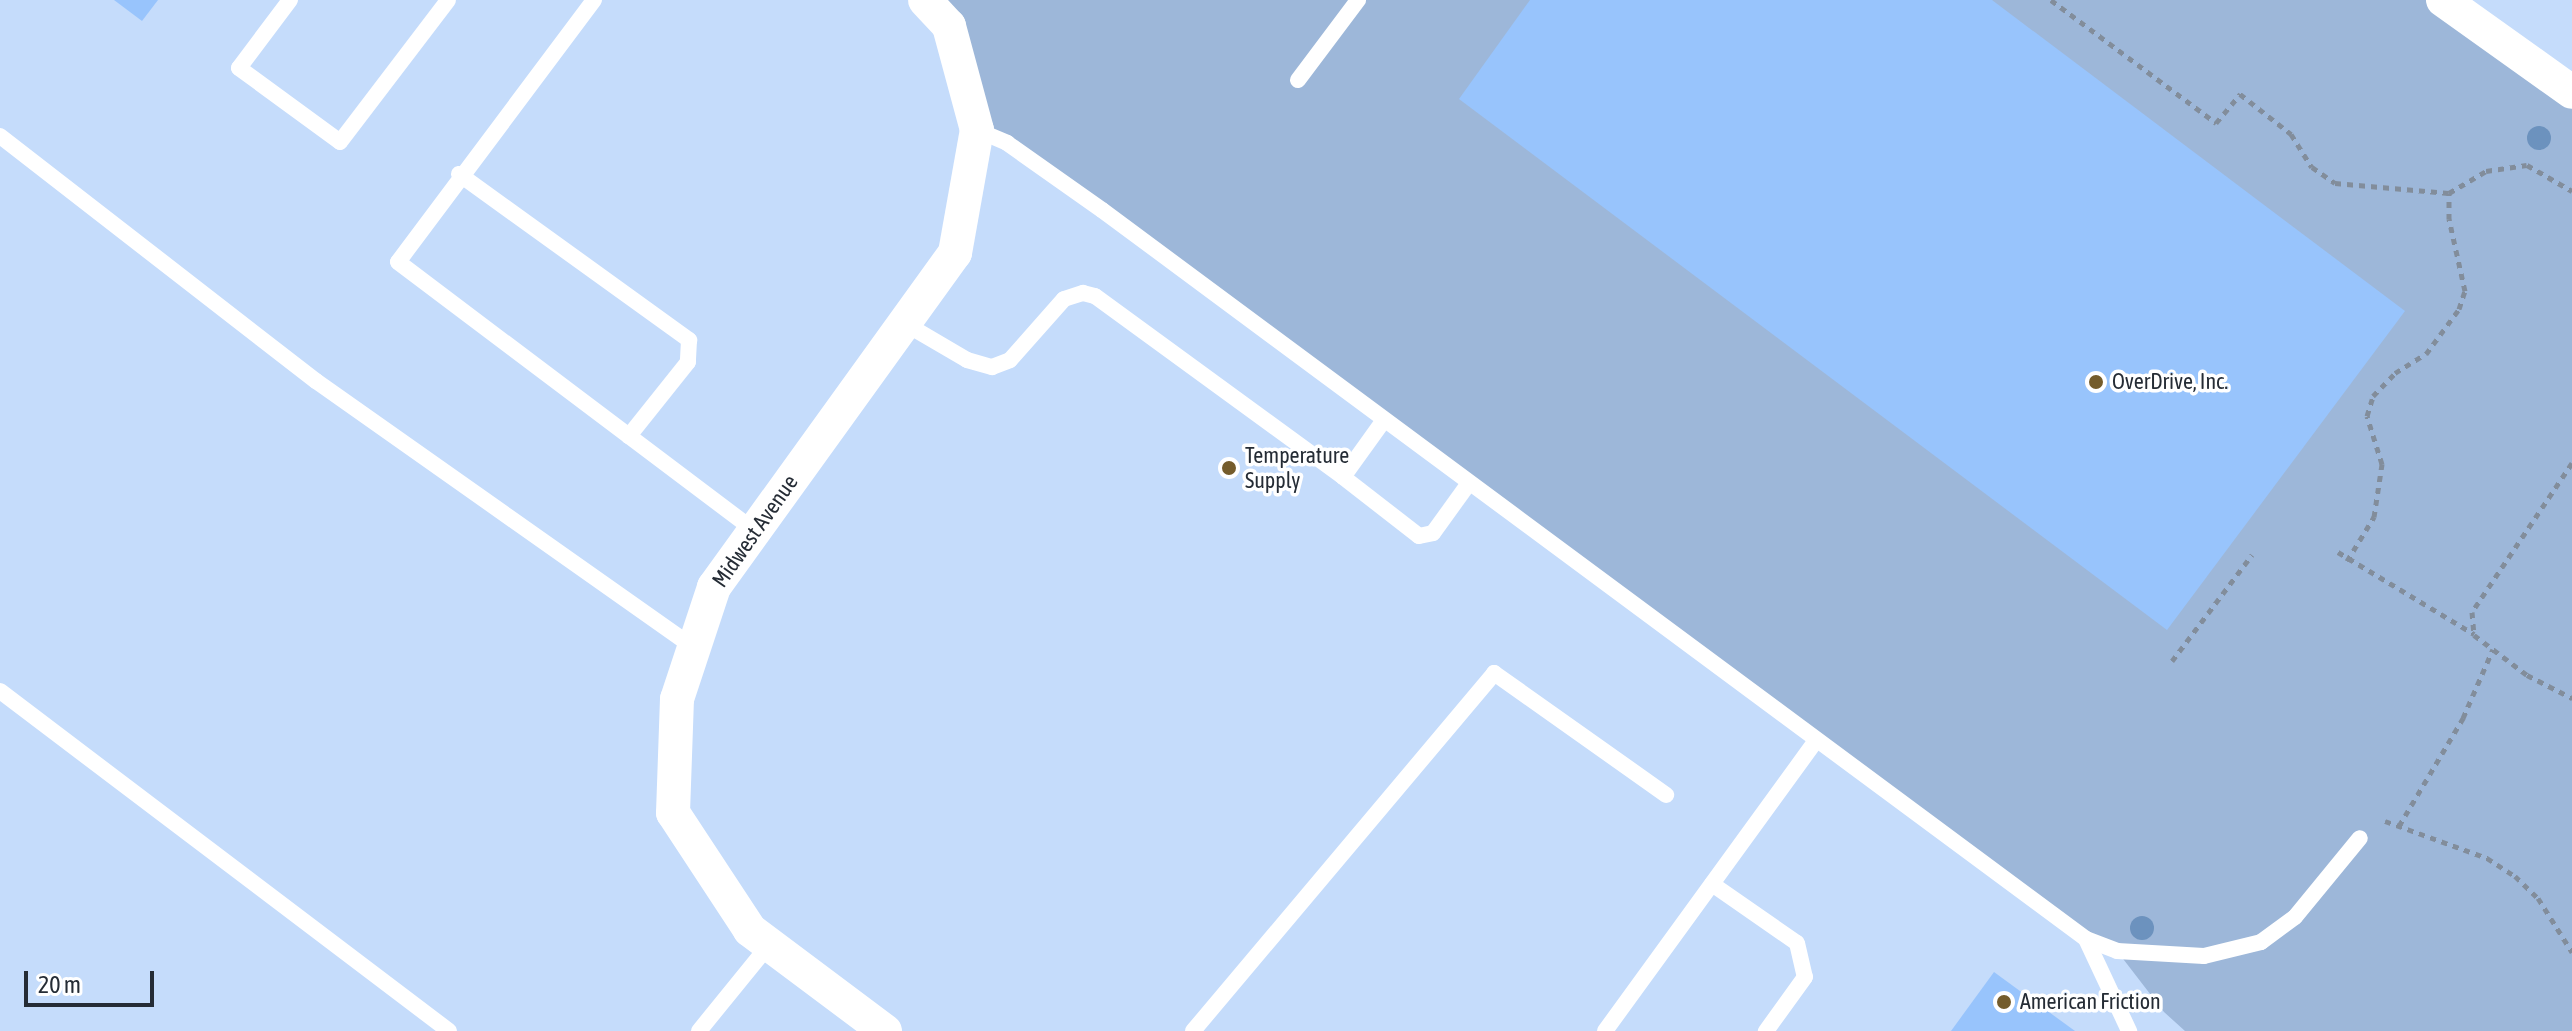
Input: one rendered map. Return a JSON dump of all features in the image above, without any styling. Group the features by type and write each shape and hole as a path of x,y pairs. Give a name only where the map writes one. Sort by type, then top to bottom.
{"street":[{"name":"Midwest Avenue","path":"885,1031 750,930 673,813 677,699 714,587 955,253 977,130 949,26 925,0"},
{"path":"2443,0 2572,92"}],"lane":[{"path":"290,0 239,68 340,142 448,0"},
{"path":"594,0 459,174 398,262 754,530"},
{"path":"1298,80 1358,0"},
{"path":"977,130 1044,168 2086,939 2117,951 2204,956 2261,942 2295,917 2360,838"},
{"path":"0,136 316,381 694,648"},
{"path":"459,174 689,340 688,362 629,436"},
{"path":"904,323 967,360 992,367 1010,360 1064,299 1083,293 1095,296 1419,536 1433,533 1469,483"},
{"path":"1343,477 1384,420"},
{"path":"1193,1031 1494,673 1666,795"},
{"path":"0,691 449,1031"},
{"path":"1605,1031 1816,741"},
{"path":"1712,884 1797,943 1805,977 1766,1031"},
{"path":"2086,939 2129,1031"},
{"path":"699,1031 769,945"}],"path":[{"path":"2051,0 2216,123 2240,94 2291,134 2312,167 2335,183 2449,193 2486,171 2527,165 2572,191"},
{"path":"2347,561 2374,517 2382,464 2367,416 2373,396 2395,373 2426,354 2459,309 2465,291 2449,219 2449,193"},
{"path":"2474,635 2472,612 2572,463"},
{"path":"2338,552 2347,561 2372,570 2474,635 2527,675 2572,698"},
{"path":"2172,661 2252,555"},
{"path":"2399,826 2463,718 2493,649"},
{"path":"2377,817 2487,858 2515,876 2538,898 2572,952"}],"shaded area":[{"path":"0,0 2572,0 2572,1031 0,1031"},
{"path":"925,0 2443,0 2572,92 2572,1031 2185,1031 2164,1012 2117,951 2086,939 991,136"}],"building":[{"path":"114,0 158,0 142,21"},
{"name":"OverDrive, Inc.","path":"1530,0 1992,0 2405,311 2167,630 1459,99"},
{"name":"American Friction","path":"1994,972 2075,1031 1951,1031"}],"place":[{"name":"OverDrive, Inc.","path":"2096,382"},
{"name":"Temperature Supply","path":"1229,468"},
{"name":"American Friction","path":"2004,1002"}]}
